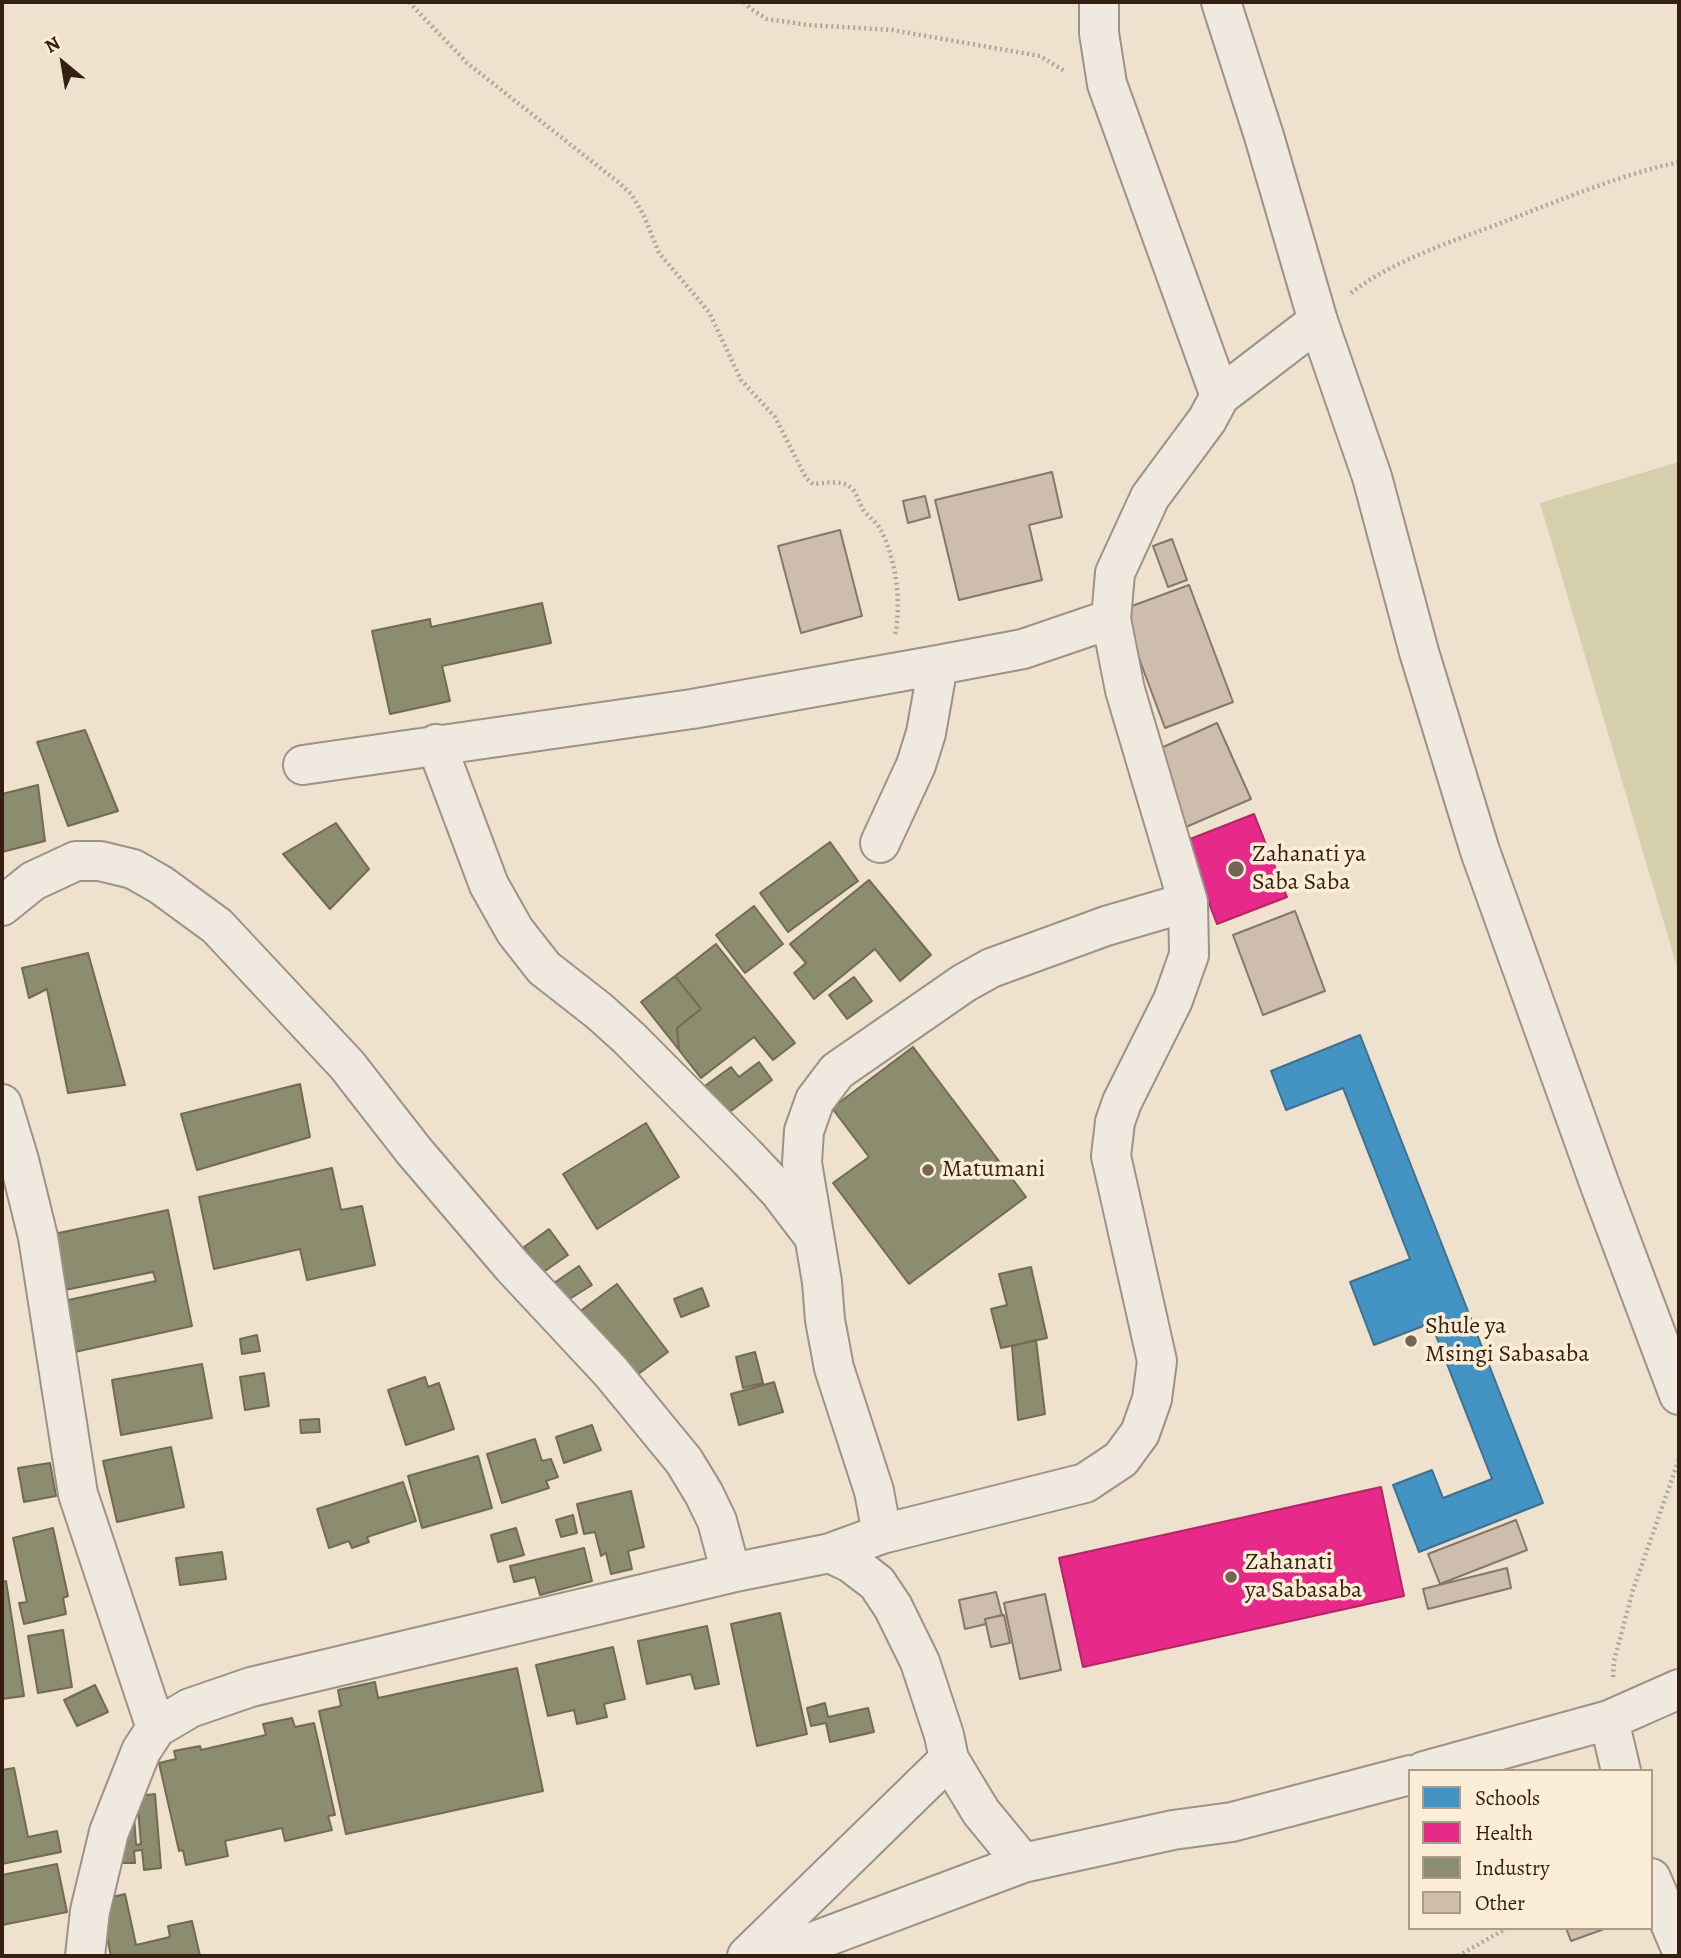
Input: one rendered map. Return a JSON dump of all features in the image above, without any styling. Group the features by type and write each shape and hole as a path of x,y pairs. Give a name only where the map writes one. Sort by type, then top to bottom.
{"street":[{"path":"1099,2 1107,84 1220,396"},
{"path":"1222,2 1318,321 1372,477 1419,652 1480,851 1679,1395"},
{"path":"85,1956 90,1911 109,1832 141,1751 156,1728 190,1707 251,1687 731,1573 830,1553 882,1534 1085,1483 1121,1459 1140,1433 1152,1399 1157,1361 1111,1156 1115,1122 1173,1000 1189,955 1188,902 1125,690 1111,620 1115,573 1150,497 1207,420 1220,396 1318,321"},
{"path":"303,765 692,709 938,665 1023,649 1111,620"},
{"path":"880,843 916,765 926,733 938,665"},
{"path":"436,744 489,885 515,931 544,968 629,1038 745,1156 779,1191 814,1237"},
{"path":"2,906 33,881 76,861 100,861 133,869 161,885 217,926 347,1065 414,1151 513,1267 611,1372 684,1461 717,1521 731,1573"},
{"path":"882,1534 874,1491 834,1368 825,1320 822,1282 802,1163 804,1131 815,1100 837,1071 964,983 991,968 1106,926 1188,902"},
{"path":"2,1104 19,1160 37,1237 78,1494 156,1728"},
{"path":"830,1553 851,1563 877,1583 892,1607 920,1662 949,1759 981,1812 1023,1863"},
{"path":"1431,1769 1609,1720 1679,1689"},
{"path":"1609,1720 1621,1769"},
{"path":"747,1956 949,1759"},
{"path":"775,1956 1023,1863 1173,1830 1232,1822 1408,1776"},
{"path":"1653,1883 1679,1944"}],"path":[{"path":"409,2 467,63 632,195 660,253 709,312 737,374 775,417 806,478 813,484 842,484 854,491 863,509 878,525 896,578 898,617 887,673"},
{"path":"744,2 767,19 892,30 1040,56 1113,102"},
{"path":"1318,321 1354,290 1396,266 1580,193 1655,167 1679,162"},
{"path":"1609,1720 1614,1661 1633,1590 1679,1459"},
{"path":"1458,1956 1504,1930"}],"shaded area":[{"path":"1679,462 1679,974 1540,503"}],"building: Schools":[{"path":"1360,1035 1543,1503 1419,1552 1393,1485 1432,1470 1443,1498 1492,1479 1431,1323 1374,1345 1350,1282 1410,1259 1343,1088 1286,1110 1271,1071"}],"building: Health":[{"name":"Zahanati ya Saba Saba","path":"1254,814 1287,897 1217,924 1185,841"},
{"name":"Zahanati ya Sabasaba","path":"1381,1487 1404,1596 1083,1667 1059,1558"}],"building: Industry":[{"path":"542,603 551,643 442,666 450,701 390,714 372,631 430,619 431,627"},
{"path":"85,730 118,811 68,826 37,742"},
{"path":"38,785 45,841 2,852 2,794"},
{"path":"336,823 369,869 330,909 283,854"},
{"path":"830,842 858,881 788,932 760,893"},
{"path":"869,880 931,955 900,981 875,949 814,999 794,973 806,963 790,944"},
{"path":"754,906 783,944 745,973 716,935"},
{"path":"716,944 795,1043 773,1060 754,1037 701,1078 679,1050 677,1028 701,1009 675,976"},
{"path":"88,953 125,1085 68,1093 47,989 29,998 22,968"},
{"path":"675,976 701,1009 677,1028 679,1050 641,1002"},
{"path":"854,977 872,1001 847,1019 829,995"},
{"name":"Matumani","path":"913,1047 1026,1197 909,1284 833,1183 869,1157 832,1108"},
{"path":"759,1062 772,1080 719,1120 698,1091 731,1067 739,1077"},
{"path":"300,1084 310,1137 197,1170 181,1114"},
{"path":"646,1123 679,1177 597,1229 563,1174"},
{"path":"332,1168 341,1210 362,1206 375,1265 307,1280 300,1249 214,1269 199,1197"},
{"path":"168,1210 192,1326 75,1352 64,1301 156,1281 153,1272 60,1291 49,1235"},
{"path":"549,1229 568,1255 542,1273 524,1247"},
{"path":"579,1266 592,1285 563,1303 551,1285"},
{"path":"1031,1267 1047,1338 1001,1348 991,1309 1007,1305 999,1274"},
{"path":"617,1284 668,1352 630,1380 579,1312"},
{"path":"702,1288 709,1306 681,1317 674,1299"},
{"path":"257,1335 260,1351 242,1354 240,1339"},
{"path":"1036,1340 1045,1414 1018,1420 1012,1346"},
{"path":"755,1352 763,1383 743,1388 736,1357"},
{"path":"202,1364 212,1418 121,1435 112,1380"},
{"path":"264,1373 269,1406 245,1410 240,1377"},
{"path":"425,1377 428,1387 439,1383 454,1429 406,1445 388,1390"},
{"path":"774,1382 783,1412 739,1425 731,1394"},
{"path":"319,1419 320,1432 301,1433 300,1420"},
{"path":"592,1425 601,1450 564,1463 556,1437"},
{"path":"535,1439 542,1461 551,1459 558,1477 546,1481 549,1488 502,1503 487,1454"},
{"path":"171,1447 184,1507 117,1522 103,1461"},
{"path":"478,1456 492,1508 422,1528 408,1476"},
{"path":"50,1463 56,1496 24,1502 18,1468"},
{"path":"403,1482 416,1521 367,1537 369,1542 352,1548 349,1541 329,1548 317,1509"},
{"path":"631,1491 644,1547 628,1551 632,1569 611,1574 606,1553 601,1556 595,1532 584,1534 577,1504"},
{"path":"573,1515 577,1533 561,1537 556,1520"},
{"path":"53,1528 68,1596 63,1598 66,1614 24,1624 19,1603 27,1602 13,1538"},
{"path":"516,1528 524,1555 498,1562 491,1535"},
{"path":"584,1548 592,1581 540,1595 535,1577 514,1582 510,1566"},
{"path":"222,1552 226,1579 180,1585 176,1558"},
{"path":"6,1581 24,1696 2,1699 2,1582"},
{"path":"780,1613 807,1734 757,1746 731,1624"},
{"path":"707,1626 719,1684 695,1689 691,1674 647,1684 638,1641"},
{"path":"63,1630 72,1687 38,1693 28,1636"},
{"path":"613,1647 625,1699 604,1704 607,1717 577,1724 574,1710 548,1716 536,1665"},
{"path":"517,1668 543,1791 346,1834 319,1711 341,1706 338,1690 375,1682 378,1698"},
{"path":"95,1685 108,1712 77,1726 64,1700"},
{"path":"825,1703 828,1717 868,1708 874,1732 830,1742 826,1723 811,1726 807,1708"},
{"path":"292,1718 295,1727 314,1723 335,1815 328,1816 332,1830 285,1841 282,1828 225,1841 228,1856 186,1865 183,1850 179,1851 159,1763 176,1759 174,1751 200,1746 201,1750 266,1735 263,1724"},
{"path":"14,1768 28,1837 57,1831 61,1852 2,1864 2,1770"},
{"path":"155,1794 161,1868 144,1870 142,1850 134,1851 135,1863 123,1863 119,1816 134,1815 136,1845 141,1844 137,1796"},
{"path":"57,1864 67,1912 2,1925 2,1875"},
{"path":"125,1894 136,1945 170,1937 168,1926 192,1921 200,1956 111,1956 99,1900"}],"building: Other":[{"path":"1052,472 1062,517 1029,525 1042,580 959,600 935,500"},
{"path":"925,496 930,517 908,523 903,501"},
{"path":"840,530 862,616 801,633 778,546"},
{"path":"1172,539 1187,580 1168,587 1153,546"},
{"path":"1189,585 1233,702 1165,728 1121,610"},
{"path":"1217,723 1251,799 1186,827 1152,752"},
{"path":"1295,911 1325,991 1263,1015 1233,935"},
{"path":"1516,1520 1527,1550 1440,1584 1428,1554"},
{"path":"1507,1568 1511,1588 1428,1609 1423,1589"},
{"path":"996,1592 1002,1615 985,1619 986,1624 965,1629 959,1600"},
{"path":"1045,1594 1061,1670 1020,1679 1004,1603"},
{"path":"1004,1615 1010,1643 991,1647 985,1619"},
{"path":"1567,1930 1601,1930 1571,1941"}],"place":[{"name":"Zahanati ya Saba Saba","path":"1236,869"},
{"name":"Matumani","path":"928,1170"},
{"name":"Shule ya Msingi Sabasaba","path":"1411,1341"},
{"name":"Zahanati ya Sabasaba","path":"1231,1577"}]}
